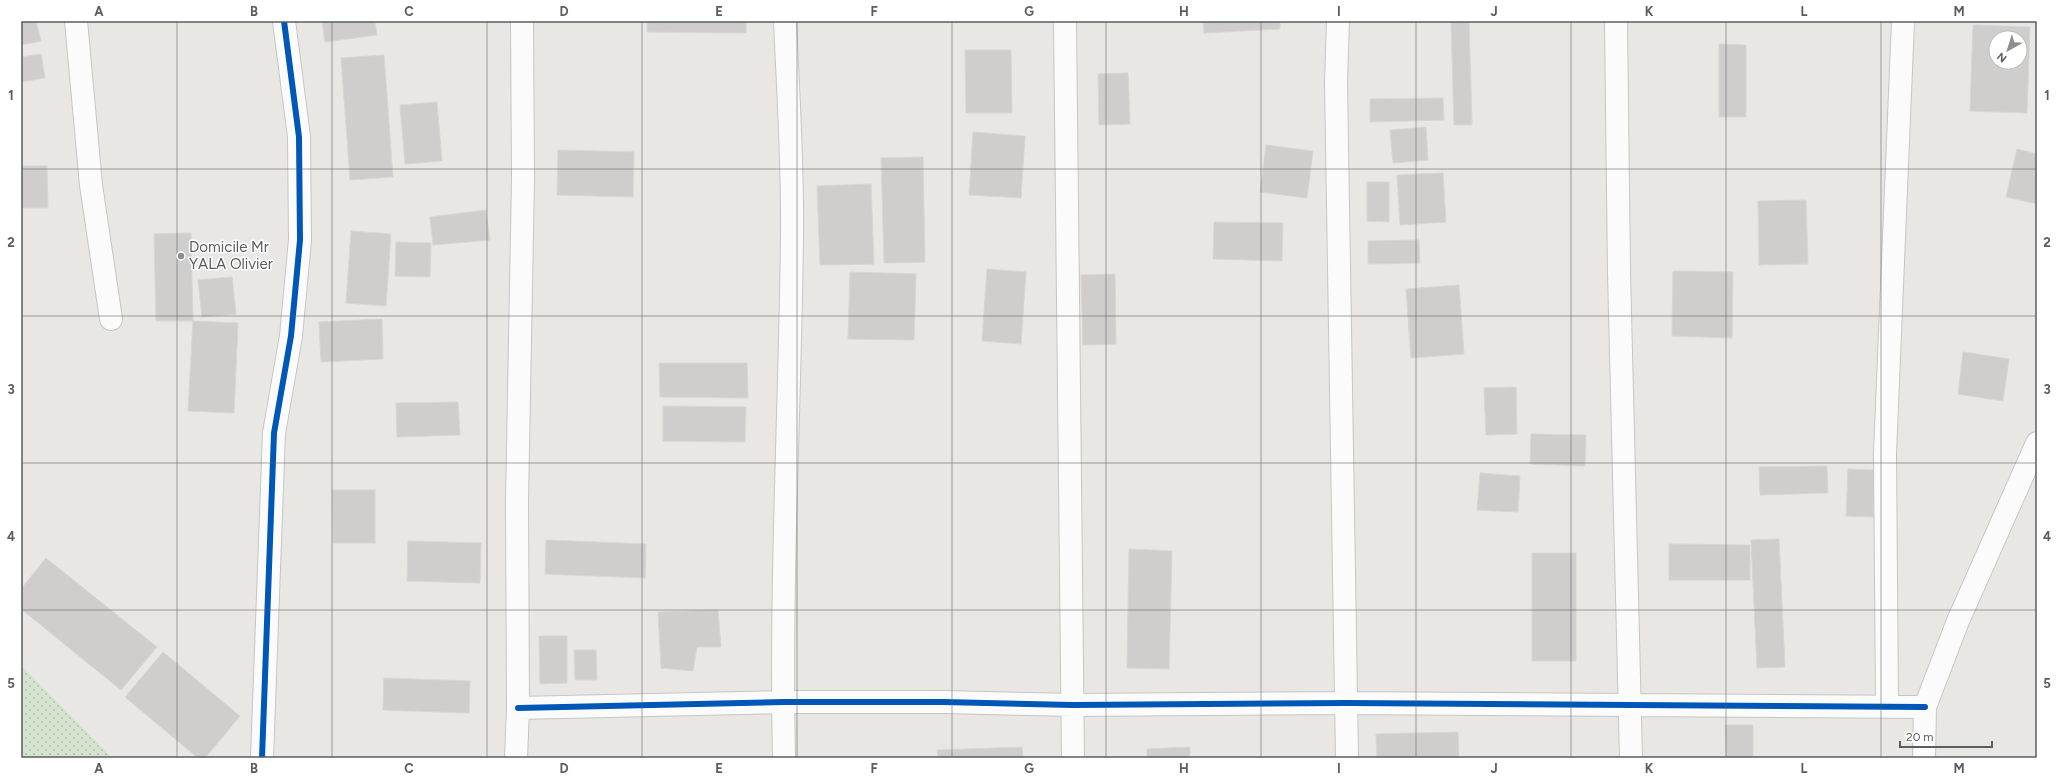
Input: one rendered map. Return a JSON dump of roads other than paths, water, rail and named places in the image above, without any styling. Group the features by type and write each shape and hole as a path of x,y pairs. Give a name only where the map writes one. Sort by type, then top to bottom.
{"street":[{"path":"76,21 91,185 111,319"},
{"path":"262,758 274,433 291,336 300,240 299,136 284,21"},
{"path":"516,758 518,708 517,501 523,179 522,21"},
{"path":"784,758 783,702 792,234 785,21"},
{"path":"1065,21 1073,758"},
{"path":"1338,21 1336,82 1347,758"},
{"path":"1616,21 1619,272 1631,758"},
{"path":"1888,705 1885,453 1903,21"},
{"path":"1924,758 1925,707 1958,622 2030,480 2037,443"},
{"path":"518,708 783,702 943,702 1073,705 1346,703 1888,705 1925,707"}],"place":[{"name":"Domicile Mr YALA Olivier","path":"181,256"}]}
